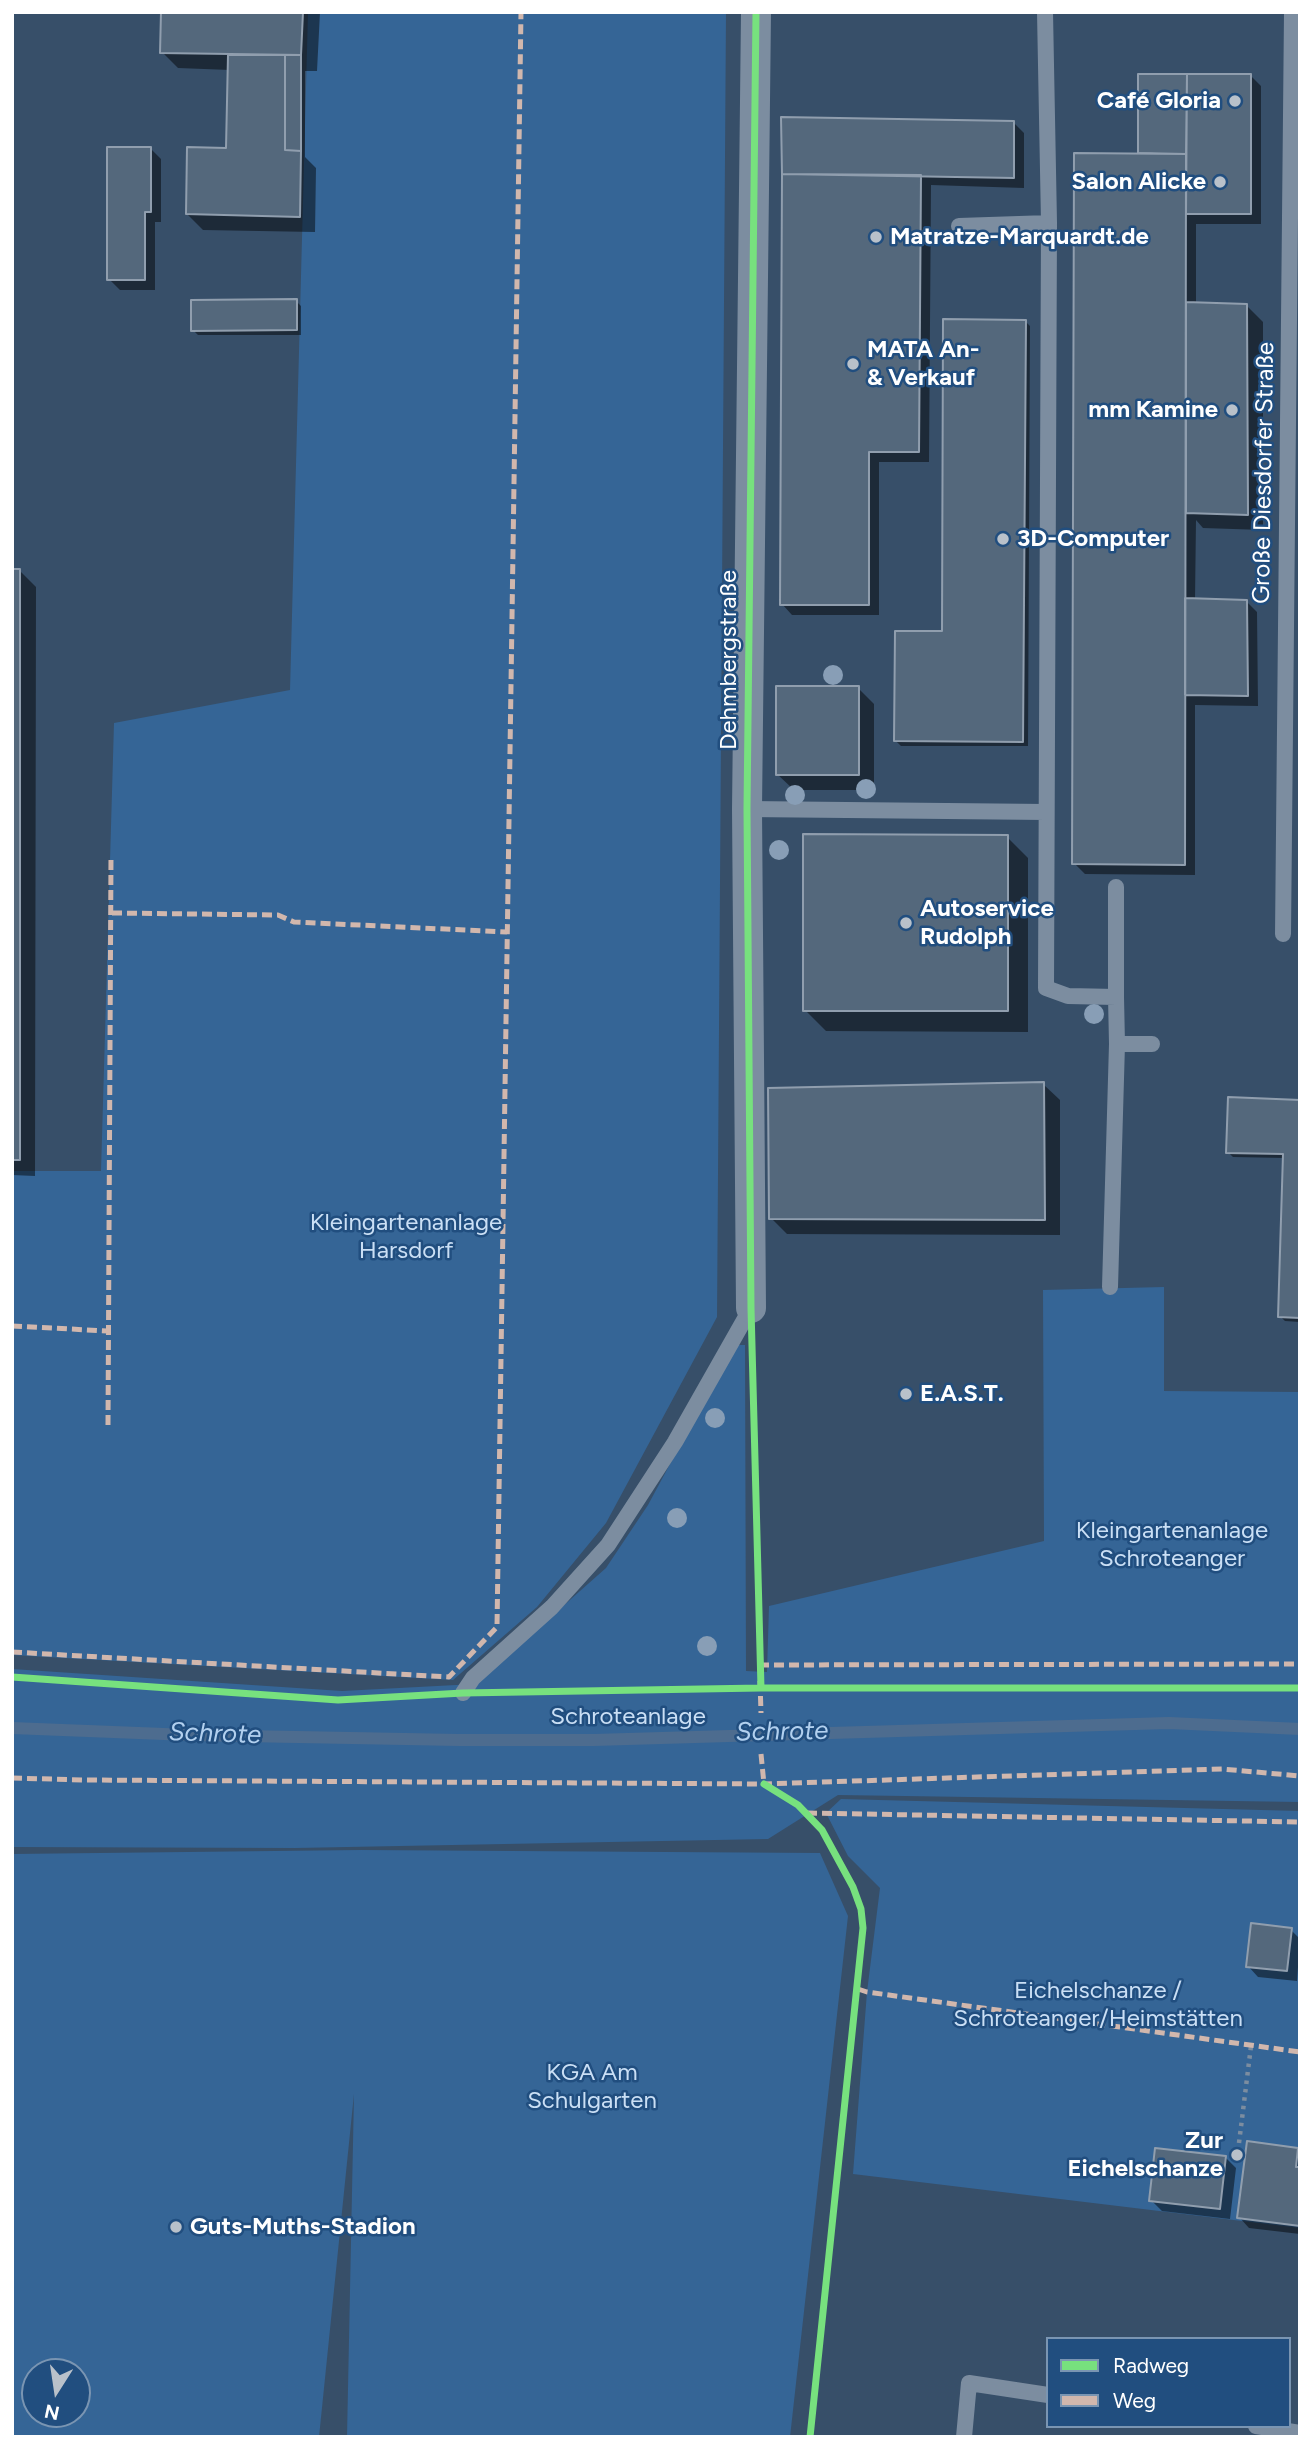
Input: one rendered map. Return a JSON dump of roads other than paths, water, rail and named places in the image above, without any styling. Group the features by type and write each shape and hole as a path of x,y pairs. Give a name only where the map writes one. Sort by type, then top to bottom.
{"street":[{"name":"Dehmbergstraße","path":"751,1308 747,809 756,12"}],"lane":[{"path":"1045,12 1049,223 1046,989 1068,996 1116,997"},
{"name":"Große Diesdorfer Straße","path":"1283,934 1290,16"},
{"path":"959,226 1049,223"},
{"path":"747,809 1046,812"},
{"path":"1110,1287 1117,1044 1116,887"},
{"path":"1117,1044 1152,1044"},
{"path":"463,1693 473,1678 552,1607 608,1545 675,1442 751,1308"},
{"path":"964,2437 969,2383 1046,2395"},
{"path":"1269,2428 1300,2433"}],"waterway":[{"name":"Schrote","path":"12,1728 189,1735 459,1740 594,1740 1169,1723 1300,1729"}],"place":[{"name":"Café Gloria","path":"1235,101"},
{"name":"Salon Alicke","path":"1220,182"},
{"name":"Matratze-Marquardt.de","path":"876,237"},
{"name":"MATA An- & Verkauf","path":"853,364"},
{"name":"mm Kamine","path":"1232,410"},
{"name":"3D-Computer","path":"1003,539"},
{"name":"Autoservice Rudolph","path":"906,923"},
{"name":"E.A.S.T.","path":"906,1394"},
{"name":"Zur Eichelschanze","path":"1237,2155"},
{"name":"Guts-Muths-Stadion","path":"176,2227"}],"park label":[{"name":"Kleingartenanlage Harsdorf","path":"406,1237"},
{"name":"Kleingartenanlage Schroteanger","path":"1172,1545"},
{"name":"Schroteanlage","path":"628,1717"},
{"name":"Eichelschanze / Schroteanger/Heimstätten","path":"1098,2005"},
{"name":"KGA Am Schulgarten","path":"592,2087"}]}
